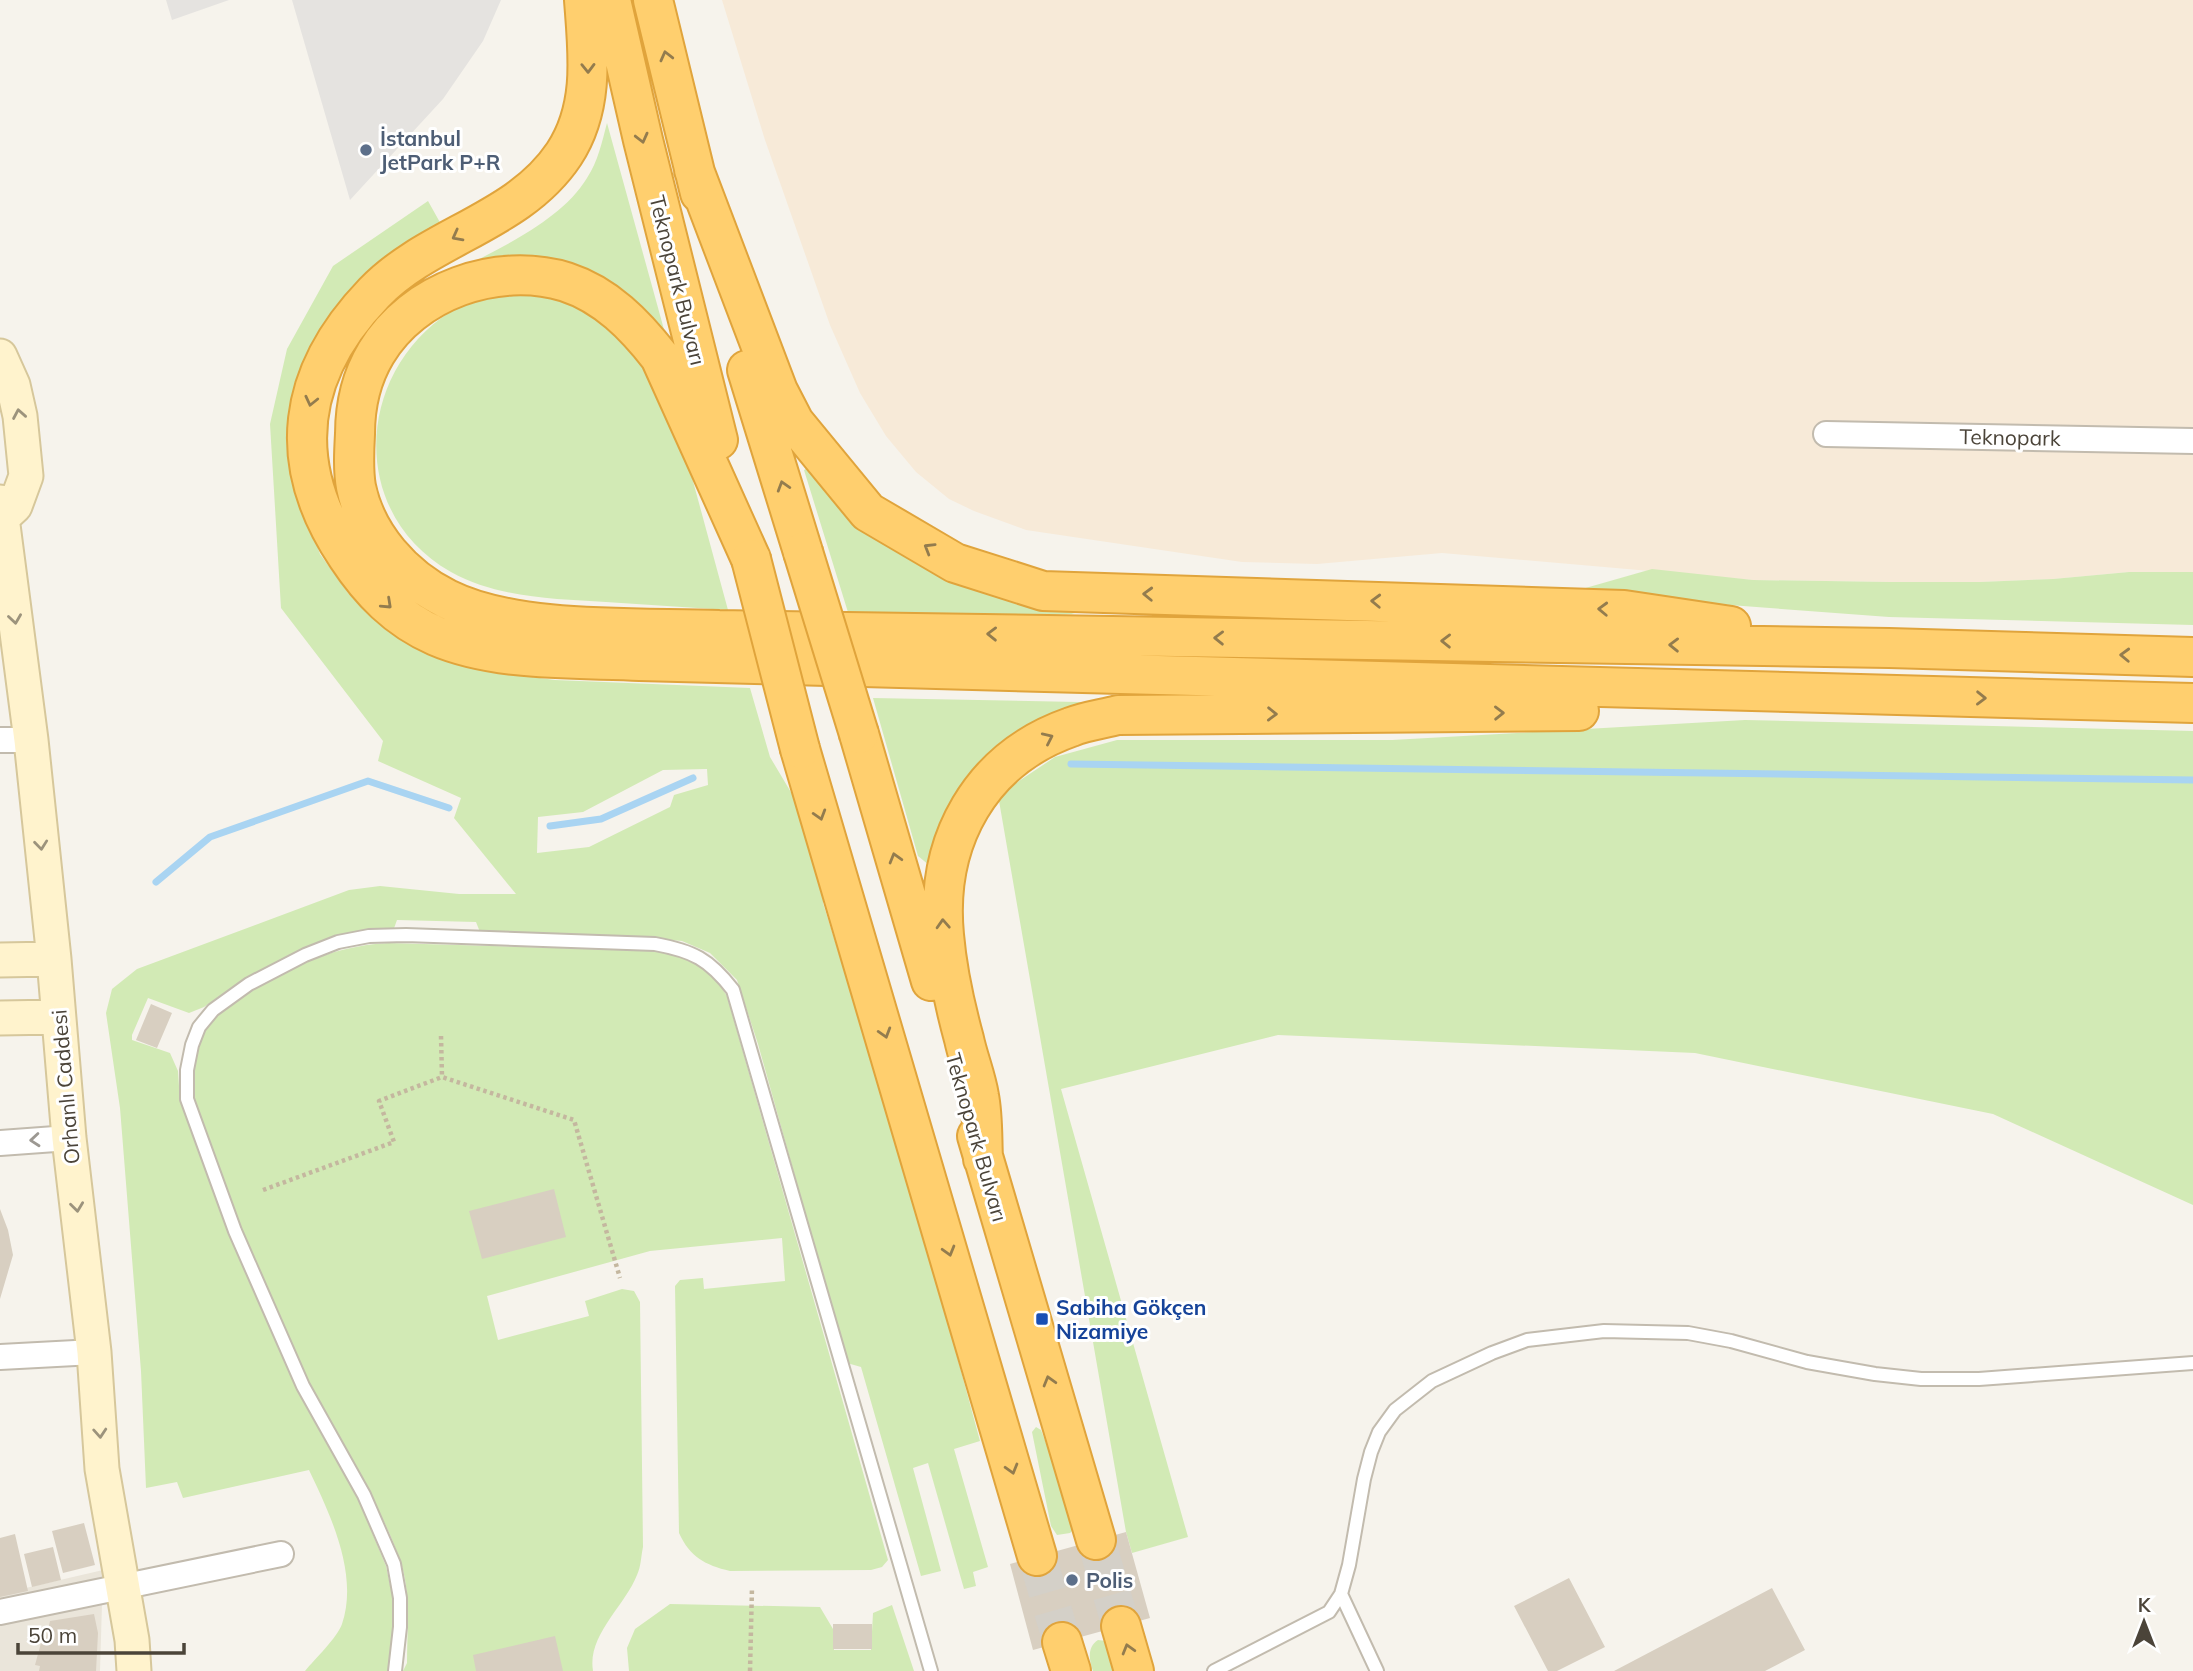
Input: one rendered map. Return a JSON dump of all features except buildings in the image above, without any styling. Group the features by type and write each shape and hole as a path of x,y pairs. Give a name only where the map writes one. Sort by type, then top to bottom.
{"highway":[{"path":"584,0 588,83 584,107 566,151 535,190 435,247 399,270 375,291 352,317 332,346 319,372 311,400 306,446 326,519 350,561 375,593 394,611 438,637 472,646 544,657 2193,703"},
{"name":"Teknopark Bulvarı","path":"611,0 624,64 702,380 751,559"},
{"name":"Teknopark Bulvarı","path":"653,0 740,347 859,734 1096,1540"},
{"path":"694,170 778,391 794,422 868,512 955,563 1043,591 1624,610 1889,648"},
{"path":"1037,1556 800,749 751,559 660,357 639,330 617,310 567,283 538,277 510,275 486,279 437,296 412,313 390,332 375,353 363,378 355,427 356,486 363,509 390,556 426,588 448,600 503,617 574,625 733,630 1889,648 2193,657"},
{"path":"984,1159 979,1095 956,1004 944,936 946,880 952,851 970,805 984,785 1007,763 1036,743 1071,727 1118,715 1530,713 1913,697"},
{"path":"1121,1626 1134,1671"}],"street":[{"path":"0,356 13,385 20,416 26,476 15,506 1,514"},
{"name":"Teknopark","path":"1826,434 2193,441"},
{"name":"Orhanlı Caddesi","path":"1,514 15,740 54,959 69,1138 94,1352 102,1469 132,1640 134,1671"},
{"path":"0,960 54,959"},
{"path":"0,1018 58,1017"},
{"path":"0,1143 69,1138"},
{"path":"0,1357 94,1352"},
{"path":"0,1612 281,1554"}],"lane":[{"path":"395,1671 400,1598 394,1564 364,1495 303,1386 235,1231 187,1099 187,1070 192,1045 200,1027 213,1010 249,984 305,955 338,942 369,936 406,935 655,944 683,949 703,958 733,990 932,1671"},
{"path":"1214,1671 1329,1612 1341,1594 1371,1452 1379,1432 1404,1402 1432,1381 1527,1340 1604,1331 1688,1333 1731,1341 1807,1362 1875,1374 1920,1378 1979,1379 2193,1363"},
{"path":"1341,1594 1377,1671"}],"path":[{"path":"441,1036 442,1077"},
{"path":"263,1190 394,1142 379,1101 442,1077 575,1119 620,1278"},
{"path":"750,1671 752,1587"}],"shaded area":[{"path":"166,0 229,0 172,20"},
{"name":"İstanbul JetPark P+R","path":"292,0 501,0 483,41 443,99 350,200"},
{"path":"722,0 2193,0 2193,572 2129,572 1980,582 1889,582 1753,580 1442,553 1317,564 1242,562 1026,530 974,511 949,499 916,472 886,436 860,393 830,325 765,140"},
{"path":"103,1570 100,1671 0,1671 0,1594"}],"green space":[{"path":"607,123 668,344 631,310 447,276 523,235 560,209 591,172"},
{"path":"428,201 442,226 323,336 311,530 320,554 348,593 375,618 437,655 481,670 555,680 750,688 770,757 792,794 824,895 823,903 906,1168 980,1441 954,1449 988,1567 973,1572 976,1586 964,1589 928,1463 913,1468 941,1571 921,1576 861,1367 847,1363 758,1044 737,980 710,953 682,941 480,932 476,922 397,920 393,931 334,937 303,949 245,978 204,1007 189,1013 148,998 132,1040 170,1053 178,1071 180,1101 229,1235 298,1389 358,1499 386,1566 393,1599 390,1671 305,1671 331,1642 342,1624 347,1585 340,1545 309,1470 183,1498 177,1482 146,1488 141,1371 120,1108 106,1013 112,989 137,969 349,890 380,886 459,894 516,894 454,818 461,798 378,761 383,741 281,608 270,424 287,349 333,266","holes":["707,769 708,785 674,795 670,807 589,847 537,853 538,817 583,812 663,770"]},
{"path":"500,295 532,295 562,301 586,311 608,324 647,369 684,448 728,610 546,598 507,592 469,581 451,572 417,547 394,515 380,480 376,443 381,406 396,370 419,338 450,312 468,303"},
{"path":"815,464 980,589 1075,614 851,622 804,470"},
{"path":"1652,569 1753,580 1889,582 1980,582 2129,572 2193,572 2193,625 1889,617 1568,593"},
{"path":"873,698 1129,703 1065,716 935,870 918,856"},
{"path":"1745,720 2193,731 2193,1205 1993,1114 1695,1053 1278,1035 1061,1089 1188,1537 1132,1553 1126,1532 998,795 1055,757 1117,740 1392,740"},
{"path":"389,943 664,951 701,967 715,979 727,996 888,1560 882,1567 871,1570 730,1571 706,1563 688,1548 679,1533 675,1286 680,1280 703,1278 704,1289 785,1281 782,1238 650,1251 487,1296 498,1340 589,1316 585,1301 622,1289 634,1291 640,1302 643,1547 637,1575 596,1645 593,1671 403,1671 407,1663 408,1612 401,1563 382,1516 309,1384 272,1302 200,1120 193,1081 194,1061 204,1030 228,1005 269,980 312,960 342,950"},
{"path":"1036,1427 1041,1430 1075,1519 1070,1533 1057,1535 1051,1526 1032,1432"},
{"path":"670,1604 820,1607 833,1629 834,1650 871,1650 873,1613 892,1605 914,1671 629,1671 627,1648 635,1629"},
{"path":"1098,1640 1106,1641 1116,1671 1093,1671 1090,1654 1092,1646"}],"waterway":[{"path":"1071,764 2193,780"},
{"path":"550,826 601,819 693,778"},
{"path":"156,882 210,837 368,781 449,808"}],"tunnel":[{"path":"1096,1540 1121,1626"},
{"path":"1037,1556 1062,1642"}],"place":[{"name":"İstanbul JetPark P+R","path":"366,150"},
{"name":"Sabiha Gökçen Nizamiye","path":"1042,1319"},
{"name":"Polis","path":"1072,1580"}]}
